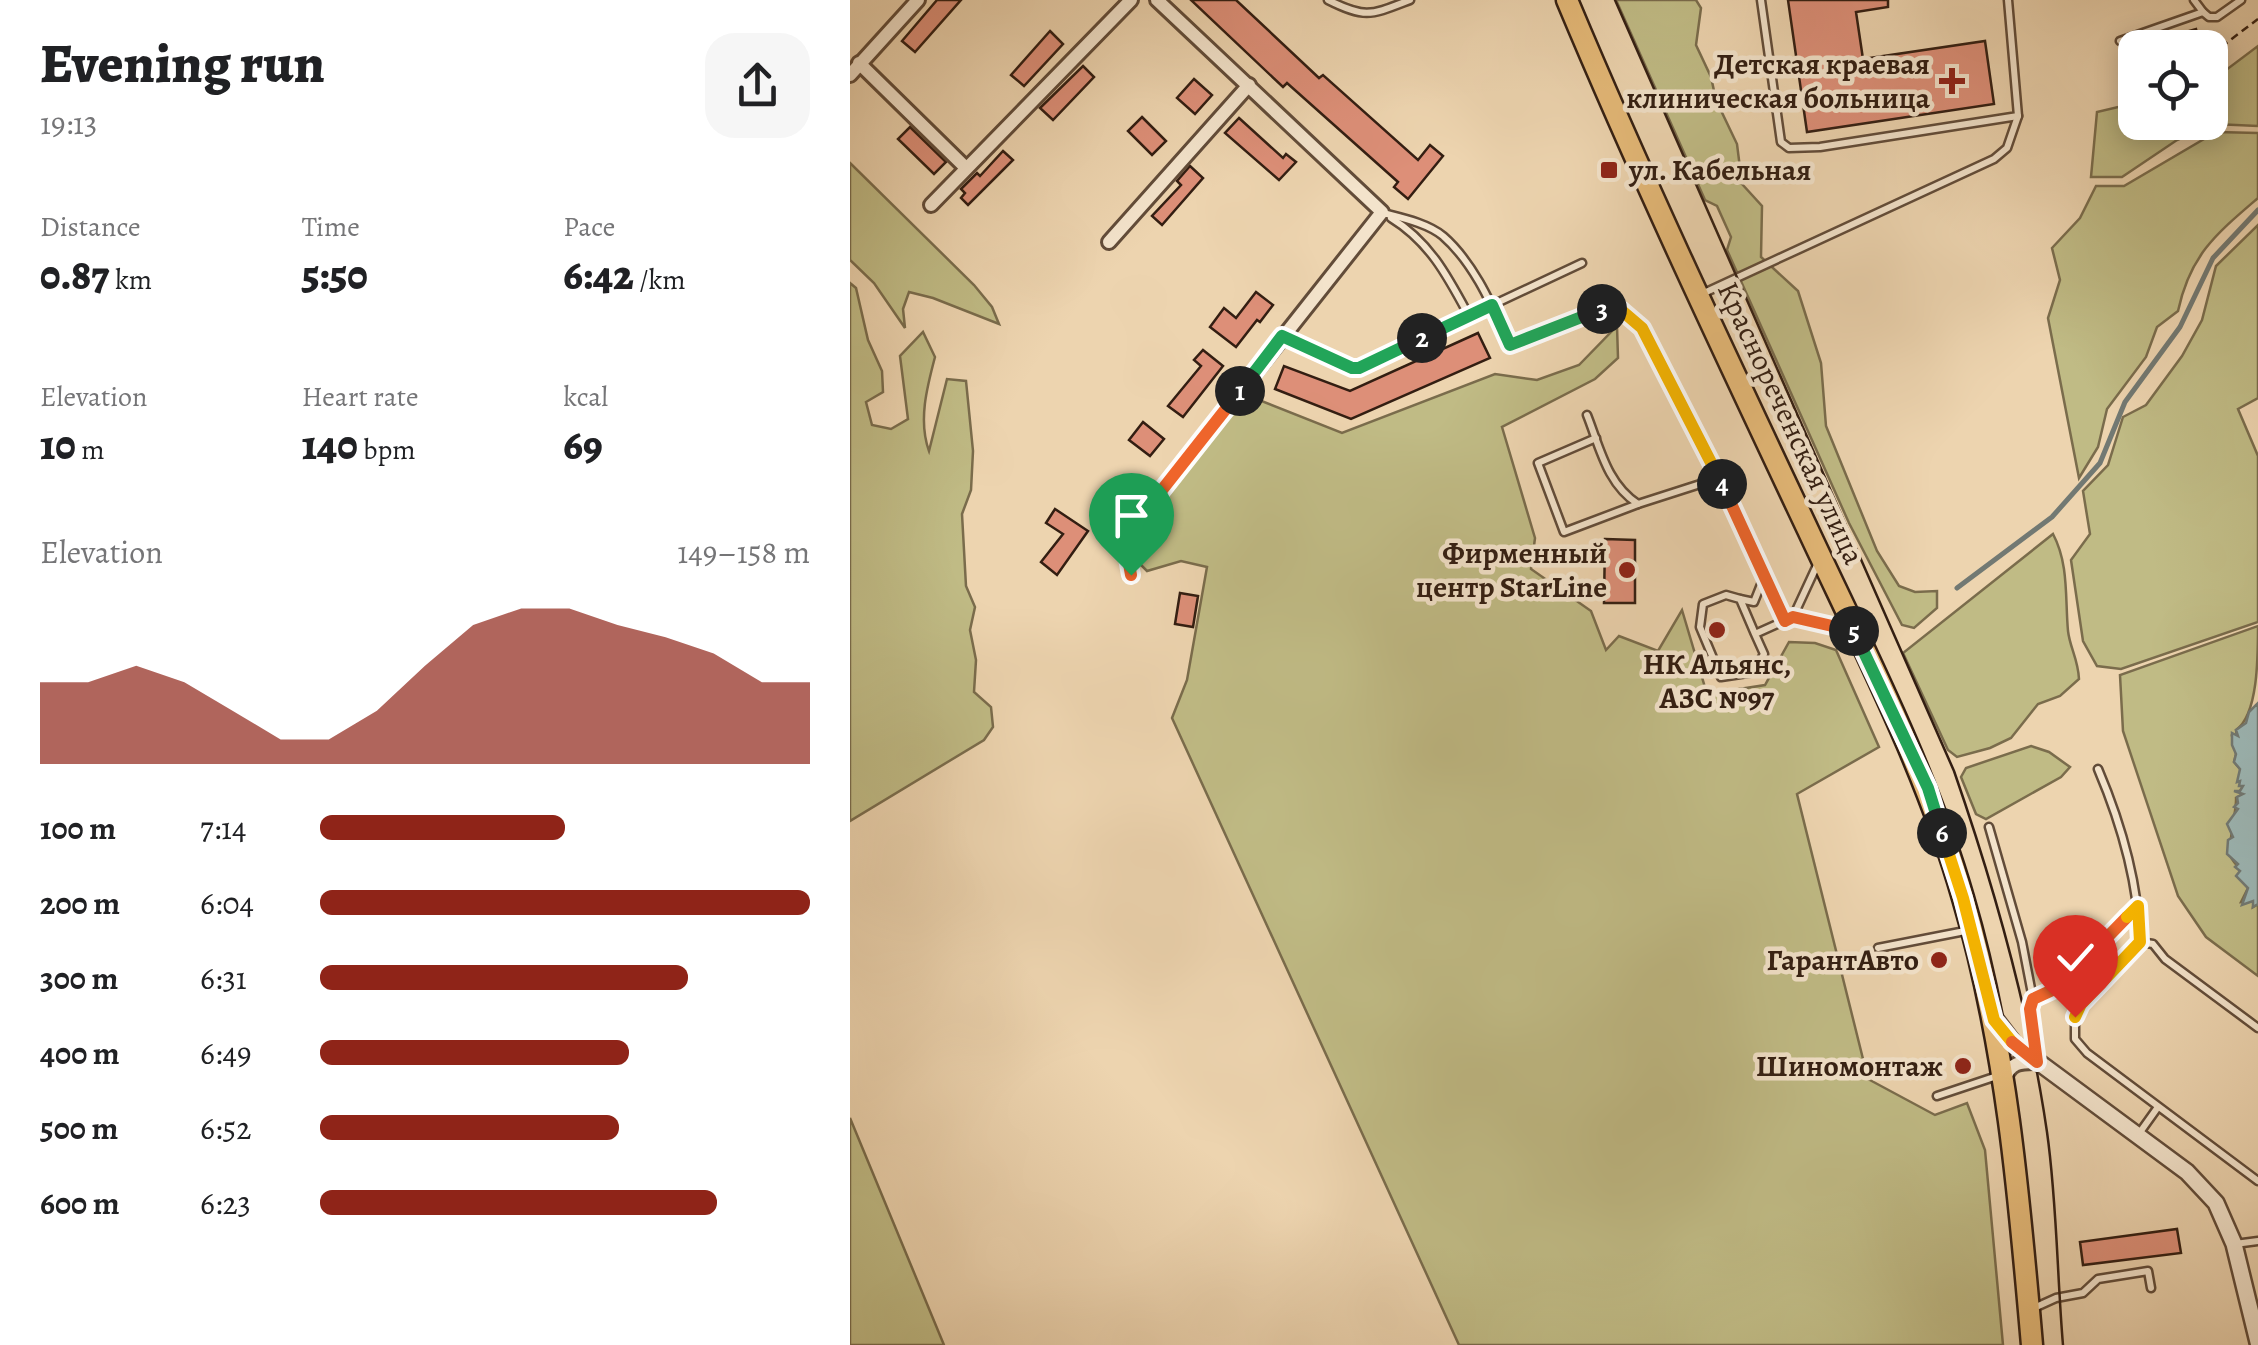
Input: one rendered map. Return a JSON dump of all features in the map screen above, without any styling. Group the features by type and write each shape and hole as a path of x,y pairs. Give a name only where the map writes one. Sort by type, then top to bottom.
{"main road":[{"name":"Краснореченская улица","path":"1567,0 1698,296 1928,788 1972,930 1994,1020 2032,1345"}],"street":[{"path":"918,0 854,69 966,168"},
{"path":"932,205 1131,0"},
{"path":"1131,575 1126,547 1147,509 1382,212 1157,0"},
{"path":"1109,242 1250,84"},
{"path":"1994,1020 2014,1044 2199,1183 2226,1220 2258,1342"},
{"path":"2003,1078 2017,1062 2037,1062"}],"lane":[{"path":"1328,0 1372,15 1410,0"},
{"path":"1761,0 1781,142 1789,148 1820,147 2018,116"},
{"path":"1698,296 1994,159 2008,148 2018,116 2008,0"},
{"path":"2194,0 2214,18 2241,0"},
{"path":"2153,30 2203,12"},
{"path":"1382,212 1417,222 1442,235 1492,305 1510,345 1606,308 1621,310 1642,328 1789,619"},
{"path":"1382,212 1412,231 1436,257 1469,316"},
{"path":"1282,336 1359,368 1582,263"},
{"path":"1587,415 1613,480 1638,504"},
{"path":"1596,438 1538,464 1564,532 1719,478"},
{"path":"1789,619 1820,557"},
{"path":"1740,599 1764,654 1754,672 1721,677 1700,628 1701,611 1704,604 1726,595 1754,602 1764,576"},
{"path":"1755,634 1789,619 1856,632"},
{"path":"2098,769 2114,805 2138,906 2140,942 2081,1004 2075,1017 2075,1039 2087,1053 2258,1181"},
{"path":"1990,827 2011,896 2033,999 2030,1009 2037,1062"},
{"path":"2033,999 2059,987 2138,906"},
{"path":"1878,948 1972,930"},
{"path":"2140,942 2153,944 2165,959 2258,1028"},
{"path":"1937,1096 2003,1078"},
{"path":"2138,1136 2158,1107"},
{"path":"2234,1244 2258,1242"},
{"path":"2030,1312 2040,1303 2083,1293 2098,1279 2108,1276 2148,1271 2151,1288"},
{"path":"2027,1285 2039,1294 2056,1298"}],"path":[{"path":"2228,43 2258,19"}],"shaded area":[{"path":"1616,0 1696,0 1701,8 1696,45 1737,144 1742,184 1762,206 1761,257 1798,291 1821,363 1826,426 1877,551 1899,586 1915,592 1937,591 1937,608 1914,628 1902,625 1849,523 1727,250 1731,237 1717,206 1705,200"},
{"path":"2258,46 2258,126 2228,125 2228,68"},
{"path":"2118,107 2118,140 2177,140 2122,177 2091,177 2097,112"},
{"path":"2228,132 2258,133 2258,198 2217,235 2198,260 2178,311 2157,327 2146,357 2107,409 2098,447 2079,478 2048,318 2060,280 2052,248 2080,218 2096,186 2124,186 2202,140 2228,140"},
{"path":"850,163 974,285 992,307 999,324 909,292 903,309 905,328 874,283 850,260"},
{"path":"2258,225 2258,398 2238,409 2258,456 2258,622 2121,669 2097,666 2083,641 2071,560 2090,534 2083,491 2108,465 2123,417 2146,405 2182,356 2202,320 2216,266"},
{"path":"850,283 856,288 868,340 882,371 883,392 866,402 872,425 891,429 908,419 900,356 923,332 935,357 924,416 929,451 947,379 966,381 973,451 971,490 962,514 966,586 975,607 970,630 976,660 974,692 991,707 993,727 984,740 850,821"},
{"path":"1617,326 1618,358 1595,379 1502,427 1535,538 1531,569 1591,611 1606,650 1619,636 1658,651 1682,610 1707,694 1765,685 1789,642 1815,643 1836,650 1879,747 1797,794 1868,1079 1935,1115 1967,1103 1985,1150 2003,1345 1459,1345 1172,718 1187,680 1207,567 1181,561 1147,571 1136,560 1134,546 1153,509 1244,394 1342,433 1495,374 1537,380 1579,365"},
{"path":"2053,534 2064,569 2068,631 2079,679 2060,696 2038,704 2011,738 1957,757 1948,750 1903,653"},
{"path":"2258,626 2253,699 2236,730 2237,737 2232,736 2234,762 2244,785 2240,791 2245,793 2236,798 2230,851 2241,871 2237,876 2248,888 2241,902 2254,901 2253,907 2258,904 2258,976 2206,937 2178,896 2123,731 2120,675"},
{"path":"2031,746 2049,752 2070,767 2061,777 1986,819 1976,814 1961,777 1966,768"},
{"path":"850,1118 944,1345 850,1345"}],"water":[{"path":"2258,703 2258,904 2253,907 2253,901 2242,905 2248,888 2236,876 2240,871 2235,867 2238,864 2227,854 2228,840 2233,837 2227,824 2238,809 2234,807 2237,797 2243,794 2234,791 2243,786 2237,782 2240,769 2234,762 2232,733 2238,736 2236,730 2246,723 2249,712"}],"building":[{"path":"937,0 961,0 915,52 902,41"},
{"path":"1191,0 1236,0 1319,78 1323,75 1418,160 1430,145 1443,156 1408,199 1394,187 1398,182 1287,83 1283,87"},
{"path":"1788,0 1888,0 1888,7 1856,12 1863,59 1985,41 1994,104 1807,132"},
{"path":"1050,31 1063,44 1024,86 1011,75"},
{"path":"1083,66 1094,77 1053,120 1040,108"},
{"path":"1194,79 1212,95 1195,114 1177,98"},
{"path":"1142,117 1166,141 1152,155 1128,131"},
{"path":"1239,118 1283,158 1286,154 1296,162 1279,180 1225,133"},
{"path":"910,127 946,162 934,174 898,139"},
{"path":"1003,151 1013,160 968,205 961,198 965,193 961,189 977,173 980,176"},
{"path":"1190,166 1203,178 1162,225 1152,216 1181,185 1177,181"},
{"path":"1256,292 1273,305 1236,347 1210,327 1224,308 1236,318"},
{"path":"1478,333 1490,358 1351,419 1275,389 1284,366 1350,391"},
{"path":"1203,350 1223,366 1183,417 1168,406 1201,366 1194,360"},
{"path":"1143,422 1164,439 1150,456 1129,440"},
{"path":"1055,509 1088,531 1057,575 1041,562 1063,534 1046,523"},
{"path":"1605,539 1635,540 1635,603 1604,603"},
{"path":"1180,593 1198,596 1193,627 1175,624"},
{"path":"2177,1229 2181,1253 2083,1265 2080,1242"}],"waterway":[{"path":"1957,588 2052,517 2100,463 2125,402 2180,327 2213,258 2258,210"}],"tram line":[{"path":"1615,0 1954,771 1969,815 2009,949 2040,1086 2053,1185 2063,1345"}],"place":[{"name":"Детская краевая клиническая больница","path":"1952,81"},
{"name":"ул. Кабельная","path":"1609,170"},
{"name":"Фирменный центр StarLine","path":"1627,570"},
{"name":"НК Альянс, АЗС №97","path":"1717,630"},
{"name":"ГарантАвто","path":"1939,960"},
{"name":"Шиномонтаж","path":"1963,1066"}],"route":[{"path":"1131,575 1126,547 1147,509 1282,336 1359,368 1492,305 1510,345 1606,308 1621,310 1642,328 1719,478 1785,621 1793,617 1856,632 1928,788 1963,898 1994,1020 2014,1044 2037,1062 2030,1009 2033,999 2059,987 2138,906 2140,942 2081,1004 2075,1017"}]}
